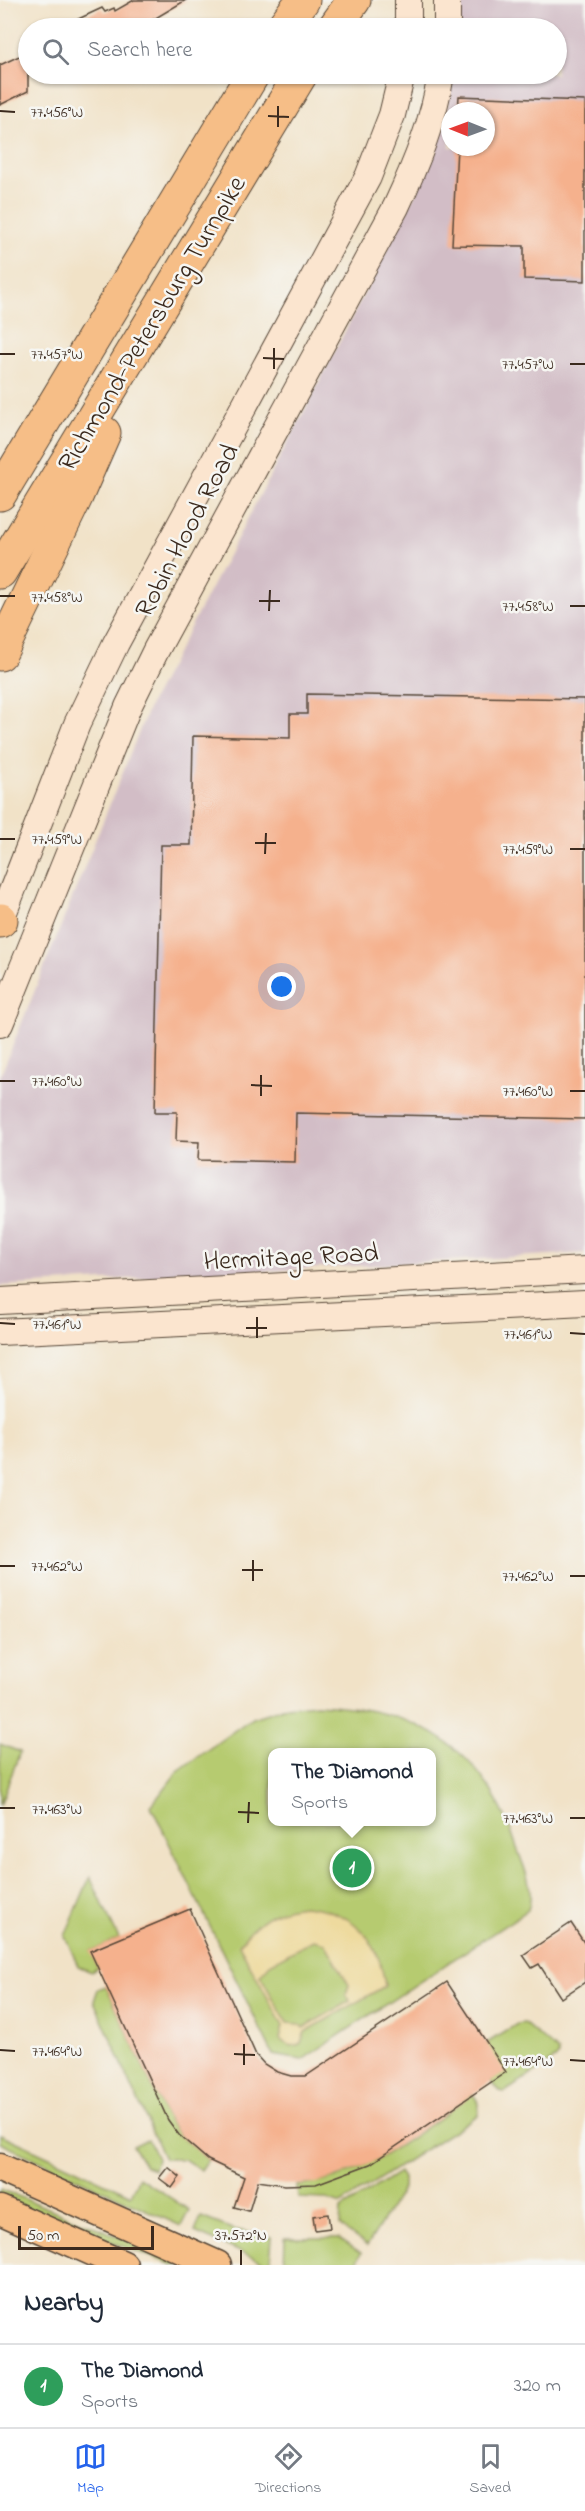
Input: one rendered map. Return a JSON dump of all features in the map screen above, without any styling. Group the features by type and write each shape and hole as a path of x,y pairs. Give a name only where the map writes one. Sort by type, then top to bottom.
{"highway":[{"path":"290,18 303,0"},
{"path":"341,18 354,0"},
{"name":"Richmond-Petersburg Turnpike","path":"0,494 247,84"},
{"name":"Richmond-Petersburg Turnpike","path":"0,572 295,84"},
{"path":"0,654 76,497 153,320"}],"main road":[{"path":"408,0 408,18"},
{"path":"447,0 447,18"},
{"name":"Robin Hood Road","path":"0,921 77,724 101,673 368,177 392,115 400,84"},
{"name":"Robin Hood Road","path":"0,1024 128,707 156,650 396,207 412,173 432,116 439,84"},
{"name":"Hermitage Road","path":"0,1301 585,1270"},
{"path":"0,1332 585,1303"},
{"path":"0,2168 217,2265"},
{"path":"0,2210 123,2265"}],"shaded area":[{"path":"455,0 585,0 585,1253 0,1286 0,1077 151,702 309,402 425,174 441,125 441,156 495,156 495,102 448,102 450,84 567,84 567,18 456,18"}],"green space":[{"path":"317,1704 354,1707 387,1714 417,1725 443,1740 467,1759 487,1784 503,1813 529,1886 528,1910 302,2060 273,2055 151,1806 178,1771 252,1718 286,1707"},
{"path":"0,1744 20,1752 0,1805"},
{"path":"90,1877 119,1939 91,1951 98,1968 91,1972 78,1966 65,1936"},
{"path":"106,1986 168,2120 179,2135 208,2160 201,2170 184,2159 164,2159 94,2001 98,1989"},
{"path":"524,2023 558,2052 558,2057 505,2092 500,2091 491,2082 487,2043 517,2024"},
{"path":"473,2094 479,2104 478,2115 341,2204 327,2199 298,2198 297,2186 322,2182 368,2164 412,2138"},
{"path":"0,2134 131,2195 139,2177 189,2210 181,2226 0,2143"},
{"path":"148,2139 157,2159 154,2169 145,2166 133,2146"},
{"path":"399,2172 403,2178 403,2188 367,2246 340,2226 341,2209"},
{"path":"0,2189 190,2265 173,2265 50,2219 0,2196"},
{"path":"201,2217 232,2229 272,2237 270,2265 195,2232"},
{"path":"285,2238 339,2238 361,2253 355,2265 284,2265"}],"sand":[{"path":"303,1906 336,1913 360,1929 370,1940 377,1953 385,1986 305,2032 301,2043 293,2046 280,2039 283,2026 239,1945 252,1929 266,1918","holes":["313,1940 325,1943 349,1985 346,1994 350,2001 303,2028 300,2024 287,2023 260,1975 270,1964"]}],"building":[{"path":"134,0 186,0 156,18 80,18 102,8 105,12 114,8 115,11"},
{"path":"18,57 18,84 28,84 28,91 0,105 0,65"},
{"path":"459,96 585,101 585,281 524,279 524,246 452,245 457,156 495,156 495,102 459,102"},
{"path":"307,694 585,699 585,1119 296,1113 295,1162 198,1160 199,1142 176,1141 177,1112 155,1112 161,845 191,845 193,736 290,738 290,714 307,714"},
{"path":"190,1909 256,2055 264,2064 277,2072 291,2076 306,2076 447,1982 506,2072 370,2164 316,2184 285,2185 258,2181 249,2211 234,2207 244,2177 208,2160 179,2135 168,2120 90,1951"},
{"path":"571,1923 585,1944 585,1982 561,1998 539,1964 532,1968 523,1955"},
{"path":"168,2167 180,2177 172,2188 159,2178"},
{"path":"328,2214 330,2228 315,2230 313,2216"}],"place":[{"name":"The Diamond","path":"352,1868"}]}
